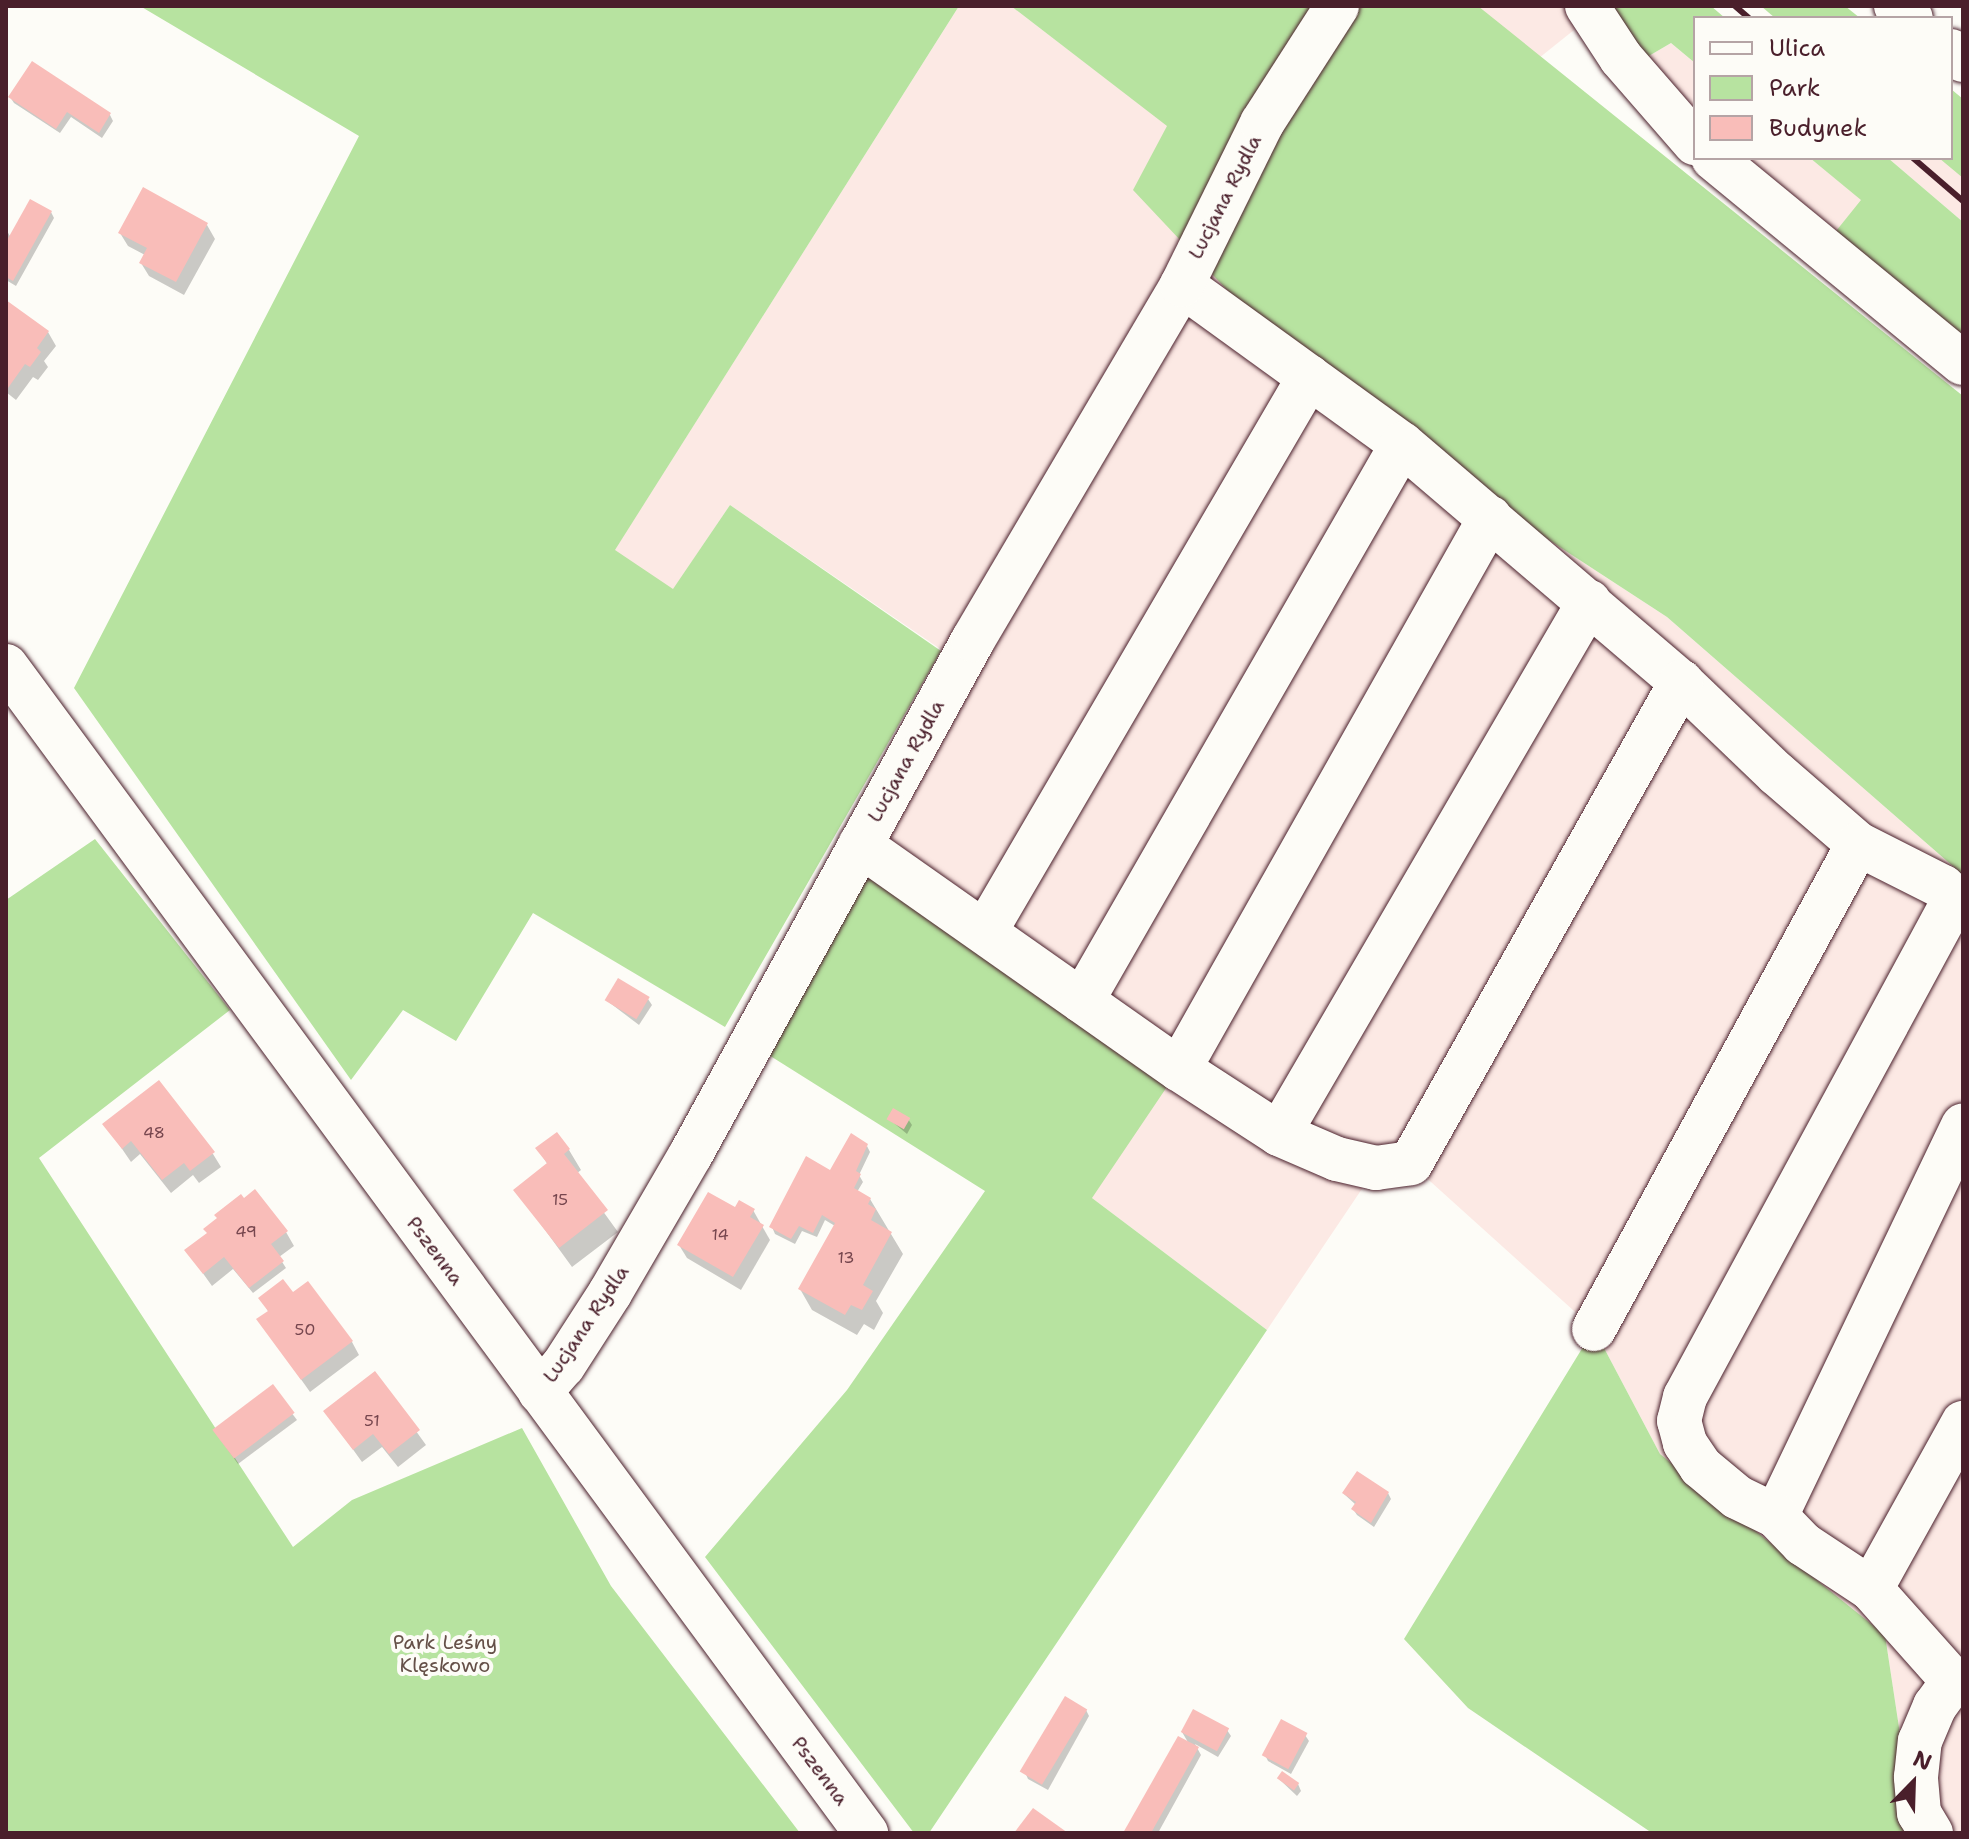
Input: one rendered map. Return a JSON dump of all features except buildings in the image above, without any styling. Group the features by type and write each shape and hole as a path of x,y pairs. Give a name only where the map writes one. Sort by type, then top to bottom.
{"street":[{"name":"Lucjana Rydla","path":"540,1392 566,1362 617,1281 817,928 980,626 1182,285 1262,123 1337,6"},
{"path":"1587,6 1621,58 1693,141"},
{"path":"1715,160 1963,363"},
{"path":"1182,285 1402,444 1681,682 1776,773 1858,844 1943,887 1959,902 1685,1397 1679,1421 1685,1443 1701,1467 1737,1497 1776,1516 1803,1544 1871,1589 1958,1673 1935,1706 1920,1741 1916,1777 1919,1813 1931,1833"},
{"path":"985,932 1309,377"},
{"path":"1082,1001 1402,444"},
{"path":"1179,1069 1490,518"},
{"path":"1279,1134 1589,602"},
{"name":"Pszenna","path":"6,666 866,1833"},
{"path":"860,845 1179,1069 1279,1134 1337,1159 1376,1168 1411,1163 1681,682"},
{"path":"1594,1329 1858,844"},
{"path":"1776,1516 1963,1126"},
{"path":"1871,1589 1963,1423"}],"shaded area":[{"path":"959,6 1011,6 1168,126 1402,444 1667,617 1963,875 1963,1833 1915,1833 1885,1635 1660,1454 1594,1329 1411,1164 1376,1168 1267,1330 1092,1198 873,853 968,668 730,505 673,590 614,551"},
{"path":"1478,6 1572,6 1584,22 1539,58"},
{"path":"1671,43 1693,61 1693,120 1642,60"},
{"path":"1740,160 1812,160 1862,200 1832,236"},
{"path":"1890,160 1943,160 1963,177 1963,222"}],"green space":[{"path":"140,6 959,6 615,550 673,589 730,505 941,651 725,1027 533,913 456,1041 403,1010 351,1080 74,688 359,136"},
{"path":"1011,6 1478,6 1963,396 1963,875 1667,617 1402,444 1309,377 1133,190 1167,126"},
{"path":"1609,6 1711,6 1723,16 1693,16 1693,61 1671,43 1642,60"},
{"path":"1761,6 1845,6 1858,16 1773,16"},
{"path":"1953,91 1963,99 1963,178 1941,160 1953,160"},
{"path":"1812,160 1890,160 1963,222 1963,347 1832,236 1861,200"},
{"name":"Park Leśny Klęskowo","path":"95,839 230,1010 39,1158 293,1547 352,1500 522,1428 611,1586 800,1833 6,1833 6,900"},
{"path":"873,853 1179,1069 1092,1198 1267,1330 929,1833 914,1833 705,1557 847,1390 985,1191 761,1050"},
{"path":"1594,1329 1660,1454 1885,1635 1915,1833 1652,1833 1468,1708 1404,1639"}],"railway":[{"path":"1735,6 1747,16"},
{"path":"1915,160 1963,201"}]}
